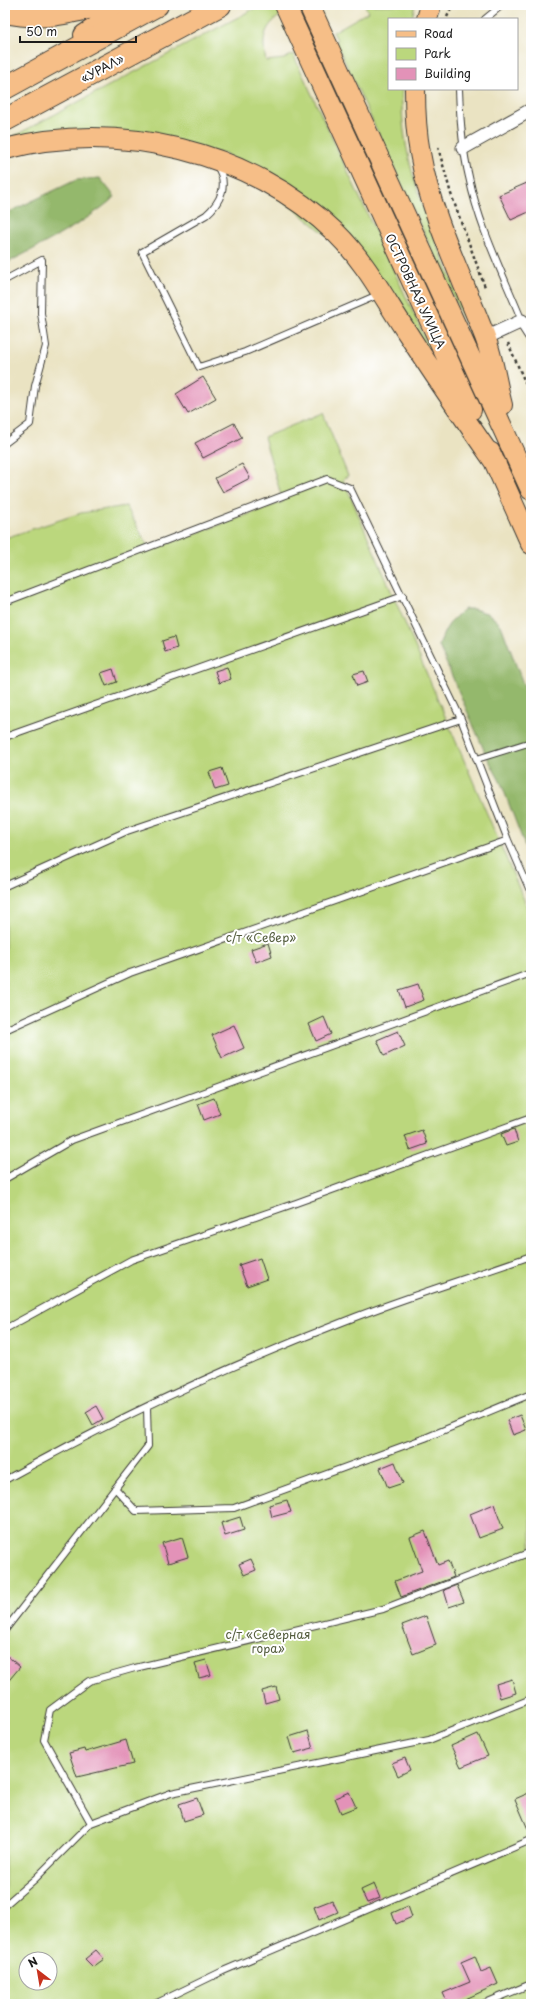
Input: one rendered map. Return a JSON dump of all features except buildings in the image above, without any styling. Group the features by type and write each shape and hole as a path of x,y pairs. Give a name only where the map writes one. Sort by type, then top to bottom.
{"highway":[{"path":"7,87 157,5"},
{"name":"«УРАЛ»","path":"5,120 220,5"}],"main road":[{"path":"5,13 47,17 68,15 105,5"},
{"path":"7,87 129,5"},
{"name":"ОСТРОВНАЯ УЛИЦА","path":"285,5 496,464 531,544"},
{"name":"ОСТРОВНАЯ УЛИЦА","path":"309,5 531,490"},
{"path":"427,18 430,5"},
{"path":"415,90 416,123 420,153 427,185 441,227 485,338 515,455"},
{"path":"5,149 55,140 97,138 128,140 184,150 213,159 262,179 314,214 336,233 357,258 383,293 407,333 496,464"}],"street":[{"path":"463,148 531,110"},
{"path":"485,338 522,321 531,335"}],"lane":[{"path":"486,18 502,5"},
{"path":"459,90 463,148 469,179 483,226 522,321"},
{"path":"213,159 223,180 223,190 220,200 214,208 206,215 142,252 199,367 245,352 383,293"},
{"path":"5,280 42,260 41,313 46,346 35,386 30,424 5,443"},
{"path":"5,602 327,479 350,488 461,719 508,840 531,893"},
{"path":"5,737 403,596"},
{"path":"5,886 127,832 461,719"},
{"path":"477,759 531,742"},
{"path":"5,1030 130,973 508,840"},
{"path":"5,1179 72,1140 531,973"},
{"path":"5,1329 131,1260 296,1203 531,1118"},
{"path":"5,1480 73,1442 209,1377 346,1321 531,1256"},
{"path":"116,1488 136,1511 234,1508 425,1438 531,1394"},
{"path":"5,1630 148,1446 147,1407"},
{"path":"91,1823 44,1740 50,1710 89,1681 135,1668 383,1609 531,1552"},
{"path":"5,1905 35,1879 91,1823 170,1793 429,1740 531,1699"},
{"path":"156,2004 223,1971 531,1840"},
{"path":"482,2004 531,1984"}],"path":[{"path":"446,18 453,5"},
{"path":"437,143 451,194 486,288"},
{"path":"508,343 531,396"}],"green space":[{"path":"261,5 297,5 273,21 269,27 264,41 266,61 284,59 293,54 453,398 387,284 225,153 14,136"},
{"path":"365,5 415,5 412,18 388,18 388,90 402,90 402,116 411,168 427,219 479,347 480,354 336,42 337,40 333,32 368,12"},
{"path":"100,178 115,197 76,225 5,264 5,214 76,180"},
{"path":"323,413 348,476 343,479 531,916 531,2004 5,2004 5,538 81,513 126,506 150,550 283,502 264,437"},
{"path":"465,609 474,609 489,614 501,625 531,705 531,862 501,783 487,757 439,646 443,634 449,625"}],"park label":[{"name":"с/т «Север»","path":"261,937"},
{"name":"с/т «Северная гора»","path":"268,1641"}]}
